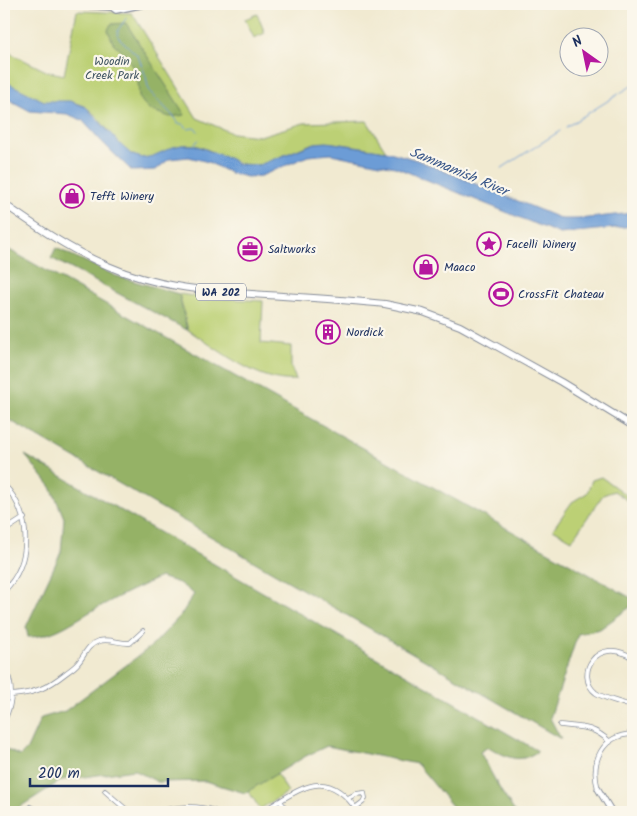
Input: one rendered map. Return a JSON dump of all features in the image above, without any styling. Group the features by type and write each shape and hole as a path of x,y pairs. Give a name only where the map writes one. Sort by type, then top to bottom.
{"main road":[{"path":"70,4 112,7 116,10 144,4"},
{"path":"112,7 124,4"},
{"name":"WA 202","path":"4,204 54,238 89,257 129,274 169,285 236,293 385,304 408,308 446,320 487,340 633,426"}],"street":[{"path":"4,485 15,498 24,518 26,534 20,565 14,578 4,591"},
{"path":"4,531 24,518"},
{"path":"12,695 40,690 54,683 78,663 85,650 95,643 105,640 130,642 143,631"},
{"path":"633,658 627,654 610,650 602,652 596,656 588,670 588,677 592,688 604,697 633,706"},
{"path":"4,665 11,683 12,695 4,720"},
{"path":"560,725 601,732 610,742"},
{"path":"612,812 598,789 594,777 595,762 598,754 610,742 626,734 633,734"},
{"path":"261,812 306,786 314,784 332,787 340,791 348,798 358,812"},
{"path":"105,791 129,812"},
{"path":"348,798 364,793 365,798 363,802 355,808"},
{"path":"280,801 288,812"},
{"path":"154,812 183,806 195,806 217,812"},
{"path":"30,807 39,812"}],"green space":[{"name":"Woodin Creek Park","path":"77,11 132,13 197,118 232,133 260,136 304,123 367,121 386,151 321,142 258,165 234,161 202,147 187,144 150,157 135,156 127,151 99,119 85,107 75,103 40,100 4,81 4,50 46,71 64,75"},
{"path":"257,14 265,33 254,38 245,19"},
{"path":"126,23 185,115 170,117 150,110 139,97 138,81 134,70 126,55 113,43 108,30 111,24"},
{"path":"4,247 633,599 633,605 600,629 578,634 550,718 561,739 4,417"},
{"path":"56,248 116,276 179,294 187,330 51,258"},
{"path":"179,294 263,301 261,343 291,346 291,367 296,380 282,380 253,371 239,364 188,330"},
{"path":"25,455 538,751 519,759 507,756 488,747 480,752 501,791 515,812 457,812 417,764 327,746 306,756 245,793 205,781 158,782 134,770 62,780 12,812 4,800 4,748 20,756 27,749 41,718 65,711 153,645 181,615 194,594 179,583 160,577 115,598 66,626 48,634 28,637 26,627 61,552 64,518 51,487"},
{"path":"601,477 633,500 633,504 614,491 603,495 572,540 553,529 572,502 587,493 592,480"},
{"path":"275,771 288,792 260,809 247,789"}],"water":[{"path":"4,81 44,101 70,101 86,107 132,155 143,158 153,156 173,147 194,145 231,159 237,164 259,165 315,143 327,142 386,151 417,160 562,219 633,213 633,226 560,234 395,167 331,154 308,156 261,176 247,177 230,173 208,162 189,157 169,159 156,170 132,171 82,120 67,114 30,111 4,97"}],"waterway":[{"path":"127,17 118,30 118,37 138,56 151,93 176,119 178,124 183,124 188,129 194,128 198,131"},
{"path":"566,127 633,85"},
{"path":"502,168 560,131"},
{"path":"194,145 198,140"}],"place":[{"name":"Tefft Winery","path":"72,196"},
{"name":"Facelli Winery","path":"489,244"},
{"name":"Saltworks","path":"250,249"},
{"name":"Maaco","path":"426,267"},
{"name":"CrossFit Chateau","path":"501,294"},
{"name":"Nordick","path":"328,332"}],"water label":[{"name":"Sammamish River","path":"459,171"}]}
